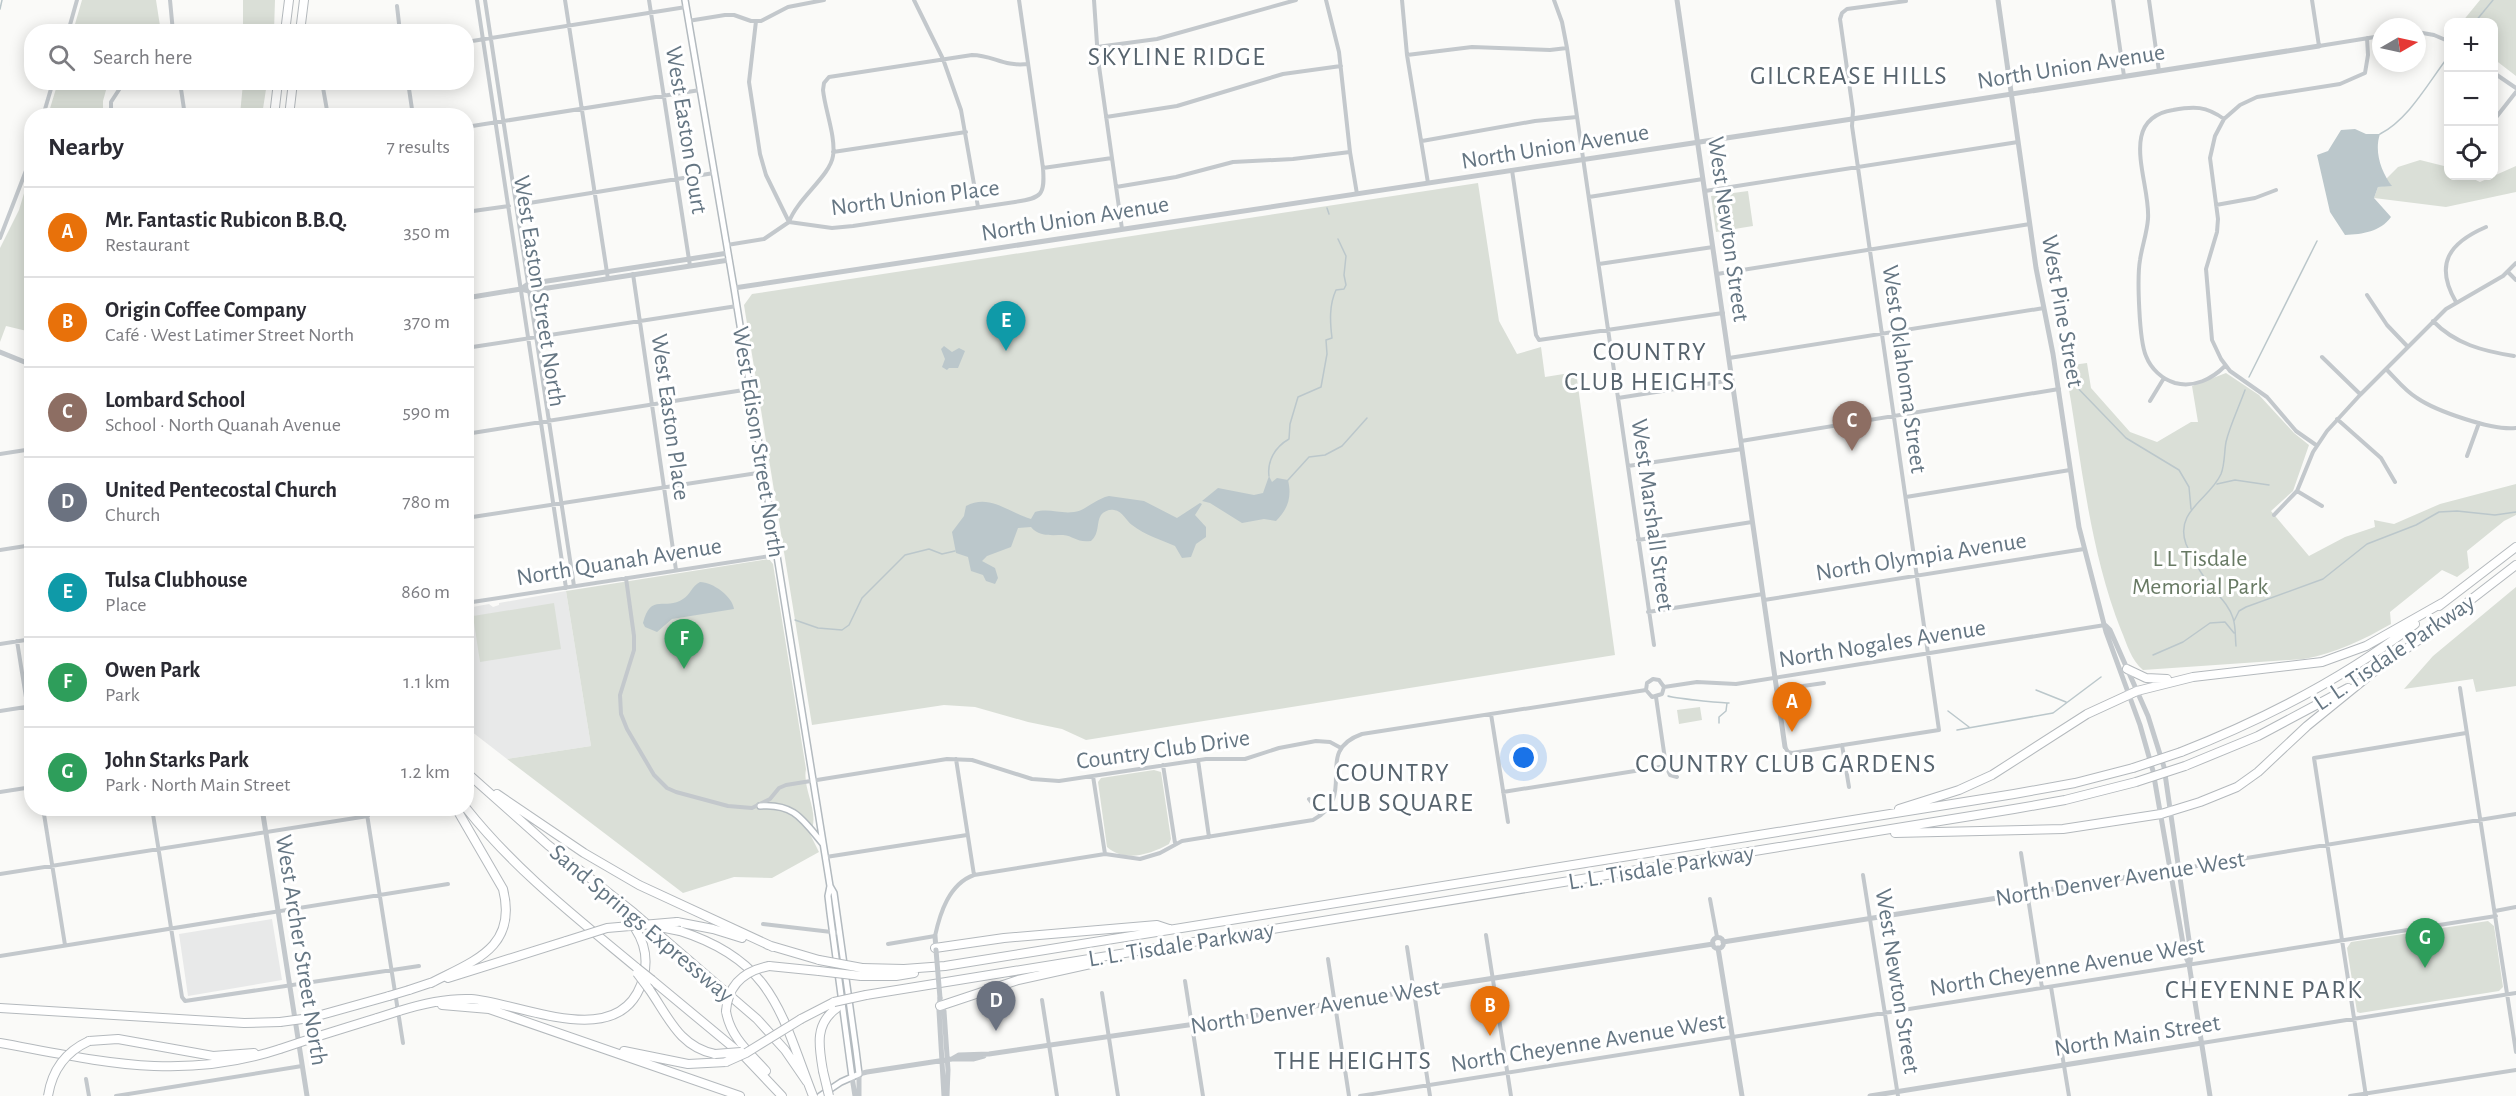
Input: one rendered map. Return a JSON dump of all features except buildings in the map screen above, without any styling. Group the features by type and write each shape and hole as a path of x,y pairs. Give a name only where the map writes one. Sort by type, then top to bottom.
{"highway":[{"path":"286,24 289,0"},
{"path":"301,24 304,0"},
{"path":"275,108 277,90"},
{"path":"290,108 292,90"},
{"name":"L. L. Tisdale Parkway","path":"862,972 896,976 945,966 1877,817 2040,789 2133,768 2181,752 2242,727 2315,690 2388,645 2516,547"},
{"name":"L. L. Tisdale Parkway","path":"759,1045 824,1006 866,996 1872,833 2065,800 2136,782 2185,766 2278,727 2371,674 2516,565"},
{"path":"1877,817 1959,790 1992,775 2087,714 2128,694 2177,680 2322,662 2366,646 2442,603"},
{"path":"2127,669 2146,678 2177,680"},
{"path":"1872,833 2041,831 2161,814 2215,797 2248,780 2307,726 2371,674"},
{"path":"474,777 584,853 629,880 773,947"},
{"name":"Sand Springs Expressway","path":"474,778 548,845 634,913 757,1019 785,1050 807,1082"},
{"path":"431,983 482,957 500,936 504,924 506,904 500,882 461,816"},
{"name":"Sand Springs Expressway","path":"473,816 498,846 535,882 637,970 746,1058 783,1096"},
{"path":"0,1043 112,1063 162,1068 218,1064 270,1052 377,1017 419,1005 452,999 471,999 586,1021 612,1015 632,999 643,978 645,963 643,946 637,930 548,845"},
{"path":"936,949 1004,938 1157,925 1174,930"},
{"path":"0,1008 244,1023 280,1022 310,1018 389,996 566,940 622,926 712,929 862,972"},
{"path":"678,927 728,952 761,981 783,1016 813,1096"},
{"path":"940,1002 1018,980 1146,950"},
{"path":"783,1096 774,1081 735,1036 729,1025 726,1011 730,993 748,972 769,966 862,972"},
{"path":"637,970 679,1035 696,1048 716,1054 737,1053 759,1045"},
{"path":"829,1096 818,1044 820,1030 826,1018 844,1003 866,996"},
{"path":"419,1005 452,1005 489,1009 596,1044 740,1096"},
{"path":"48,1096 52,1079 62,1062 72,1051 89,1041 118,1039 213,1056 270,1052"},
{"path":"596,1044 688,1064 726,1062 759,1045"}],"main road":[{"name":"West Edison Street North","path":"685,0 826,856 832,933 852,1077"},
{"path":"760,806 773,804 795,812 824,844"},
{"name":"West Edison Street North","path":"830,885 834,893 859,1074"},
{"name":"North Denver Avenue West","path":"820,1096 859,1074"}],"street":[{"path":"70,24 77,0"},
{"path":"170,0 172,24"},
{"name":"West Easton Street North","path":"477,0 566,588"},
{"name":"West Easton Street North","path":"484,0 574,586"},
{"path":"565,0 607,275"},
{"name":"West Easton Court","path":"649,0 690,266"},
{"path":"688,21 726,15 756,21 788,7 824,0"},
{"path":"914,0 944,59 966,132 978,207"},
{"path":"1019,0 1043,168 1112,158"},
{"path":"1095,0 1097,48 1122,230"},
{"path":"1097,48 1157,39 1296,0"},
{"path":"1326,0 1341,66 1357,194"},
{"path":"1402,0 1407,55 1428,183"},
{"name":"West Marshall Street","path":"1554,0 1568,48 1654,645"},
{"name":"West Newton Street","path":"1677,0 1785,747"},
{"name":"West Pine Street","path":"1998,0 2030,224 2084,549 2106,632 2149,754 2175,870"},
{"path":"2113,0 2124,76"},
{"path":"2149,0 2159,71"},
{"path":"2312,0 2319,46"},
{"name":"West Oklahoma Street","path":"1842,745 1939,730 1893,416 1840,24 1842,13 1847,9 1906,1"},
{"path":"397,6 399,24"},
{"path":"474,41 686,7"},
{"path":"756,21 748,82 760,154 766,175 789,222"},
{"path":"2426,34 2444,39"},
{"name":"North Union Avenue","path":"734,288 1852,119 2372,37"},
{"path":"2316,445 2296,430 2267,397 2238,378 2225,366 2212,340 2207,266 2217,229 2211,153 2214,136 2224,119 2240,105 2258,97 2340,84 2365,73 2368,55 2367,38"},
{"path":"1407,55 1472,46 1550,50 1568,48"},
{"path":"727,245 765,239 789,222 793,210 831,163 833,152 823,90 829,77 976,55 1008,65 1028,64"},
{"path":"1106,117 1177,106 1283,74 1341,66"},
{"path":"2498,76 2516,90 2498,113"},
{"path":"45,108 51,90"},
{"path":"111,108 111,102 119,90"},
{"path":"182,90 184,108"},
{"path":"323,90 327,108"},
{"path":"409,90 412,108"},
{"path":"474,126 700,90"},
{"path":"2224,119 2208,109 2194,106 2161,112 2144,127 2139,142 2148,214 2139,273 2144,351 2151,366 2164,378 2177,383 2194,384 2210,378 2225,366"},
{"path":"1422,141 1535,121 1577,117"},
{"path":"833,152 966,132"},
{"path":"1705,191 2019,142"},
{"path":"1116,187 1176,177 1233,162 1293,159 1350,152"},
{"name":"North Union Place","path":"789,222 842,228 1030,200 1044,189 1043,168"},
{"path":"1512,170 1536,335 1539,340 1723,313"},
{"path":"517,204 714,173"},
{"path":"0,238 24,176"},
{"path":"1589,197 1703,179"},
{"path":"2216,205 2255,198 2276,190"},
{"path":"508,198 515,196"},
{"path":"474,211 509,206"},
{"path":"510,213 518,211"},
{"path":"1717,274 2030,224"},
{"path":"2456,302 2445,280 2445,269 2449,256 2463,238 2486,227"},
{"path":"1599,264 1713,247"},
{"path":"632,272 689,258 728,253"},
{"path":"474,297 607,275 729,260"},
{"path":"2274,515 2297,491 2316,445 2360,395 2433,321 2456,302 2508,272 2516,263"},
{"name":"West Easton Place","path":"632,272 676,570"},
{"path":"2508,272 2516,280"},
{"path":"2367,295 2387,325 2408,347"},
{"path":"474,347 737,306"},
{"path":"1729,358 2044,308"},
{"path":"2433,321 2449,335 2465,344 2514,356"},
{"path":"0,352 24,362"},
{"path":"2322,357 2360,395"},
{"path":"2386,369 2419,400 2479,423 2501,429 2516,428"},
{"path":"2150,401 2164,378"},
{"path":"1618,398 1732,380"},
{"path":"474,433 750,389"},
{"path":"1741,441 2059,389"},
{"path":"2337,419 2380,458 2396,482"},
{"path":"2468,456 2479,423"},
{"path":"1628,466 1742,449"},
{"path":"0,454 24,450"},
{"path":"1905,497 2070,470"},
{"path":"474,517 764,472"},
{"path":"2297,491 2322,506"},
{"path":"1638,540 1752,522"},
{"path":"0,550 24,546"},
{"name":"North Olympia Avenue","path":"1648,612 2084,549"},
{"name":"North Quanah Avenue","path":"474,602 777,555"},
{"path":"626,578 634,650 620,705 627,729 654,775 667,788 728,806 744,808 760,806"},
{"name":"West Pine Street","path":"2106,625 2137,691 2159,750 2170,811 2175,870"},
{"name":"North Nogales Avenue","path":"1664,687 1697,682 1736,684 2106,625"},
{"path":"0,644 24,640"},
{"path":"17,641 24,679"},
{"path":"1653,679 1659,680 1664,687 1662,694 1656,697 1652,697 1646,690 1647,683 1653,679"},
{"path":"1789,688 1824,682"},
{"path":"2460,688 2516,1052"},
{"path":"945,1096 947,1060 939,1011 935,936 951,893 965,879 974,875 1105,854 1140,859 1160,853 1175,843 1305,822 1327,811 1336,794 1335,764 1341,748 1354,737 1646,690"},
{"path":"1656,697 1666,766 1670,775 1677,777"},
{"path":"0,711 24,707"},
{"path":"1491,714 1508,822"},
{"path":"2366,1095 2314,758 2466,733"},
{"name":"Country Club Drive","path":"760,806 786,784 956,759 981,761 1041,780 1059,781 1198,760 1245,759 1287,746 1320,741 1330,742 1341,748"},
{"path":"1785,747 1791,753 1842,745 1849,787"},
{"path":"956,759 974,875"},
{"path":"1198,760 1209,837"},
{"path":"1163,765 1175,843"},
{"path":"1503,792 1666,766"},
{"path":"1093,776 1105,854"},
{"path":"0,792 24,788"},
{"path":"1309,799 1321,815"},
{"name":"North Denver Avenue West","path":"1723,942 2516,814"},
{"path":"44,816 65,945"},
{"path":"153,816 182,997 185,1001 419,966"},
{"name":"West Archer Street North","path":"263,816 307,1096"},
{"path":"0,874 368,816 403,1043"},
{"path":"826,856 967,835"},
{"path":"2021,853 2042,988"},
{"path":"2175,870 2185,955 2189,964 2210,1096"},
{"name":"West Newton Street","path":"1863,875 1897,1094"},
{"path":"0,956 448,884"},
{"path":"1710,899 1717,937 1723,942 1718,948"},
{"path":"2495,910 2516,907"},
{"name":"North Cheyenne Avenue West","path":"1360,1096 2496,916"},
{"path":"763,924 840,933"},
{"path":"1486,934 1510,1096"},
{"path":"888,944 935,936"},
{"path":"1717,937 1713,944 1718,948 1742,1096"},
{"name":"North Denver Avenue West","path":"859,1074 947,1060 973,1059 988,1054 1192,1025 1713,944"},
{"path":"1407,947 1430,1096"},
{"path":"1328,959 1349,1096"},
{"path":"1185,981 1203,1096"},
{"path":"2051,987 2069,1096"},
{"path":"1102,993 1118,1096"},
{"name":"North Main Street","path":"1870,1096 1897,1094 2516,993"},
{"path":"1042,1000 1057,1096"},
{"path":"116,1096 302,1066"},
{"path":"2350,1096 2516,1070"},
{"name":"West Edison Street North","path":"857,1096 859,1074"},
{"name":"West Edison Street North","path":"852,1077 857,1096"},
{"path":"86,1079 89,1096"}],"shaded area":[{"path":"2355,129 2366,134 2380,134 2378,147 2380,161 2392,186 2378,187 2374,198 2391,217 2376,229 2365,233 2345,235 2330,212 2317,155 2328,151 2341,130"},
{"path":"944,346 952,352 959,348 965,351 958,368 947,370 942,367 945,359 941,349"},
{"path":"1269,476 1272,482 1277,478 1288,480 1290,492 1284,512 1276,521 1264,519 1242,523 1210,503 1202,501 1218,488 1254,495 1263,493"},
{"path":"1109,496 1144,501 1177,518 1200,503 1202,504 1195,515 1206,527 1206,537 1196,544 1191,557 1182,558 1175,546 1142,532 1120,512 1112,510 1105,511 1101,515 1096,535 1091,541 1082,541 1063,535 1042,534 1031,527 1018,528 1011,547 987,556 982,561 995,568 998,578 995,584 986,581 983,575 971,571 968,557 956,553 952,532 964,516 966,506 983,502 991,503 1031,519 1035,512 1040,511 1078,511"},
{"path":"700,582 722,591 733,604 734,609 672,619 657,632 645,627 643,623 650,608 654,605 683,599"},
{"path":"566,591 591,746 507,759 474,733 474,607 489,604 493,607 499,603"},
{"path":"272,919 282,980 188,996 179,934"}],"green space":[{"path":"82,0 156,0 160,24 75,24"},
{"path":"243,0 275,0 274,24 243,24"},
{"path":"2480,0 2516,0 2516,76 2498,62 2498,18 2465,18"},
{"path":"56,90 106,90 103,108 50,108"},
{"path":"242,90 266,90 263,108 241,108"},
{"path":"2420,160 2444,166 2444,180 2480,182 2498,180 2498,174 2516,166 2516,192 2446,207 2374,198 2378,187 2391,185 2386,179 2398,167"},
{"path":"1478,183 1499,321 1517,354 1541,347 1545,377 1576,372 1615,655 1086,740 1062,729 975,707 944,705 812,725 744,305 752,294"},
{"path":"1748,191 1753,226 1716,232 1711,196"},
{"path":"24,193 24,330 6,326 0,342 0,248 19,210"},
{"name":"L L Tisdale Memorial Park","path":"2087,363 2091,388 2130,432 2157,442 2191,422 2198,422 2192,386 2226,373 2259,395 2294,433 2309,445 2293,491 2271,511 2309,556 2345,537 2375,527 2374,520 2394,524 2440,504 2516,484 2516,515 2504,521 2467,551 2469,568 2457,577 2442,570 2390,612 2391,624 2349,645 2304,659 2143,670 2135,662 2121,630 2093,533 2065,366"},
{"path":"769,559 773,564 806,769 806,785 813,810 813,826 810,834 819,852 772,878 734,877 683,893 507,759 591,746 566,591"},
{"path":"2516,587 2516,686 2476,692 2473,679 2404,689 2433,656"},
{"path":"554,603 561,649 480,662 474,616"},
{"path":"1700,707 1702,720 1679,724 1677,710"},
{"path":"1154,770 1161,772 1171,839 1169,844 1146,854 1130,856 1114,852 1107,847 1098,782 1101,778"},
{"path":"2488,921 2494,926 2503,987 2499,991 2357,1012 2347,948 2351,942"}],"waterway":[{"path":"0,9 2,0"},
{"path":"2478,18 2493,0"},
{"path":"2380,134 2409,110 2444,63"},
{"path":"1327,208 1329,214"},
{"path":"1269,476 1269,465 1273,455 1289,439 1290,424 1298,397 1321,387 1327,354 1326,340 1332,338 1332,302 1336,290 1344,289 1346,285 1344,275 1346,256 1338,239"},
{"path":"2249,377 2317,241"},
{"path":"2070,380 2126,438 2179,470 2189,487 2191,509"},
{"path":"2236,646 2235,625 2231,612 2199,569 2186,544 2184,533 2189,514 2221,474 2225,446 2245,390"},
{"path":"1288,480 1309,457 1325,455 1342,446 1367,418"},
{"path":"2217,484 2235,480 2269,485"},
{"path":"2234,621 2239,611 2246,607 2323,579 2367,544 2416,525 2439,512 2457,511 2495,515 2516,512"},
{"path":"795,620 818,628 842,630 849,625 862,598 905,555 929,549 942,554 955,551"},
{"path":"2153,655 2183,642 2210,623 2225,622 2234,633"},
{"path":"1957,730 2053,713 2101,677"},
{"path":"2036,690 2066,702"},
{"path":"1668,696 1729,703"},
{"path":"1719,723 1719,717 1726,711 1727,703"},
{"path":"1948,711 1969,727"}],"place":[{"name":"Tulsa Clubhouse","path":"1006,351"},
{"name":"Lombard School","path":"1852,451"},
{"name":"Owen Park","path":"684,669"},
{"name":"Mr. Fantastic Rubicon B.B.Q.","path":"1792,732"},
{"name":"John Starks Park","path":"2425,968"},
{"name":"United Pentecostal Church","path":"996,1031"},
{"name":"Origin Coffee Company","path":"1490,1036"}],"district":[{"name":"SKYLINE RIDGE","path":"1177,56"},
{"name":"GILCREASE HILLS","path":"1849,75"},
{"name":"COUNTRY CLUB HEIGHTS","path":"1650,366"},
{"name":"COUNTRY CLUB GARDENS","path":"1786,763"},
{"name":"COUNTRY CLUB SQUARE","path":"1393,787"},
{"name":"CHEYENNE PARK","path":"2264,989"},
{"name":"THE HEIGHTS","path":"1353,1060"}]}
